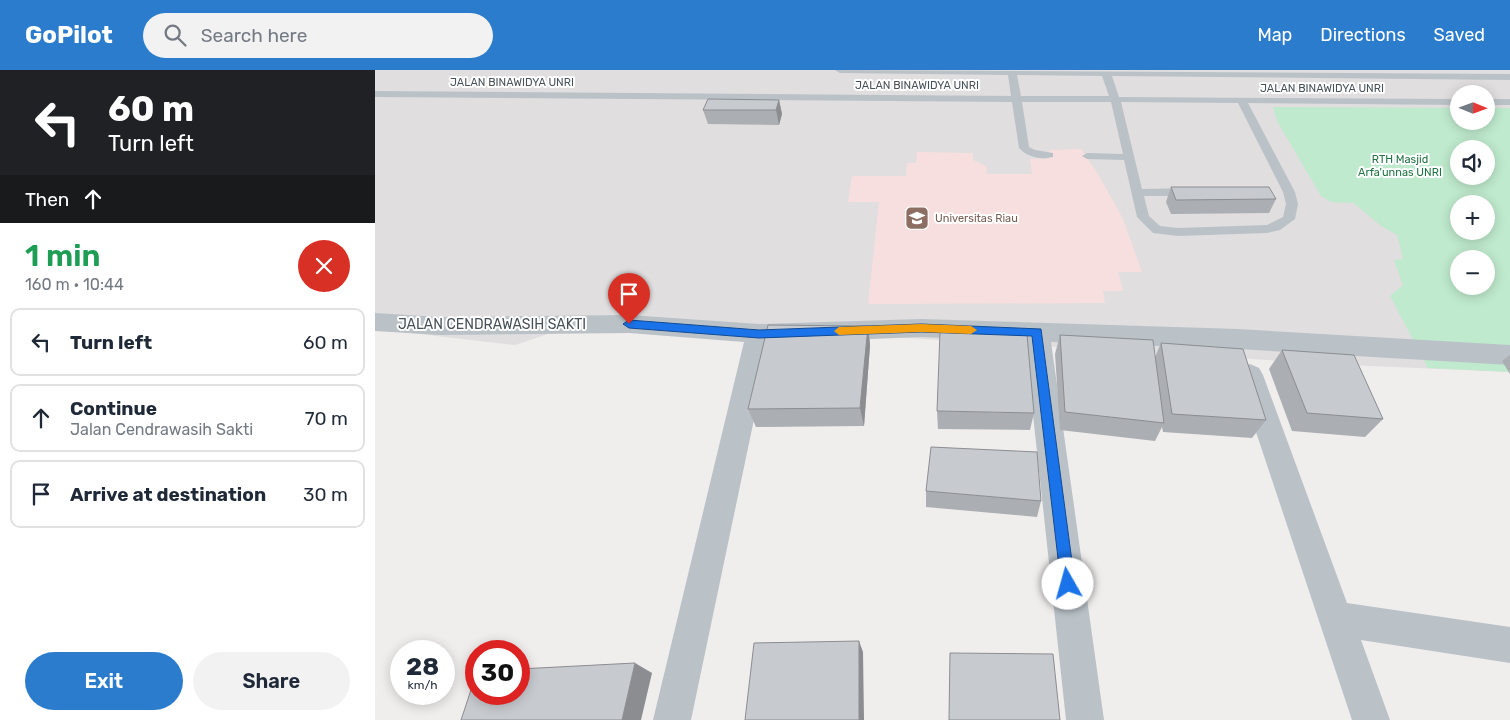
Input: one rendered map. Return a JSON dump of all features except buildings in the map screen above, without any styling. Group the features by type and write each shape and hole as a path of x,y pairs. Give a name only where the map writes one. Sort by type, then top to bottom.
{"street":[{"name":"JALAN CENDRAWASIH SAKTI","path":"375,322 440,326 629,324 759,334 921,328 1238,338 1510,355"},
{"path":"1037,332 1085,720"},
{"path":"672,720 759,334"},
{"path":"1238,338 1371,720"},
{"path":"1336,619 1510,645"}],"lane":[{"name":"JALAN BINAWIDYA UNRI","path":"840,70 1510,76"},
{"path":"1012,71 1024,148 1032,153 1049,155"},
{"path":"1106,73 1115,99 1143,217 1157,230 1178,232 1276,227 1285,223 1291,213 1293,204 1284,192 1241,100"},
{"name":"JALAN BINAWIDYA UNRI","path":"375,94 1450,102"},
{"path":"1495,102 1510,102"},
{"path":"1087,156 1128,157"},
{"path":"1138,192 1204,192"}],"shaded area":[{"name":"Universitas Riau","path":"375,70 1510,70 1510,372 1348,365 746,328 587,321 515,345 375,329"},
{"path":"1081,149 1098,174 1123,219 1142,272 1118,272 1123,291 1103,291 1105,303 868,304 879,202 848,202 852,176 906,176 907,163 916,163 917,152 973,153 973,160 986,166 987,174 1032,174 1030,159 1049,159 1049,150"}],"green space":[{"name":"RTH Masjid Arfa'unnas UNRI","path":"1273,107 1450,108 1450,130 1495,130 1495,108 1510,108 1510,372 1428,368 1390,296 1403,285 1394,260 1403,259 1397,235 1381,226 1354,203 1331,202 1321,196 1277,121"}],"slow traffic":[{"path":"839,331 921,328 971,330"}],"place":[{"name":"Universitas Riau","path":"917,218"}],"route":[{"path":"629,324 759,334 921,328 1037,332 1068,584"}]}
